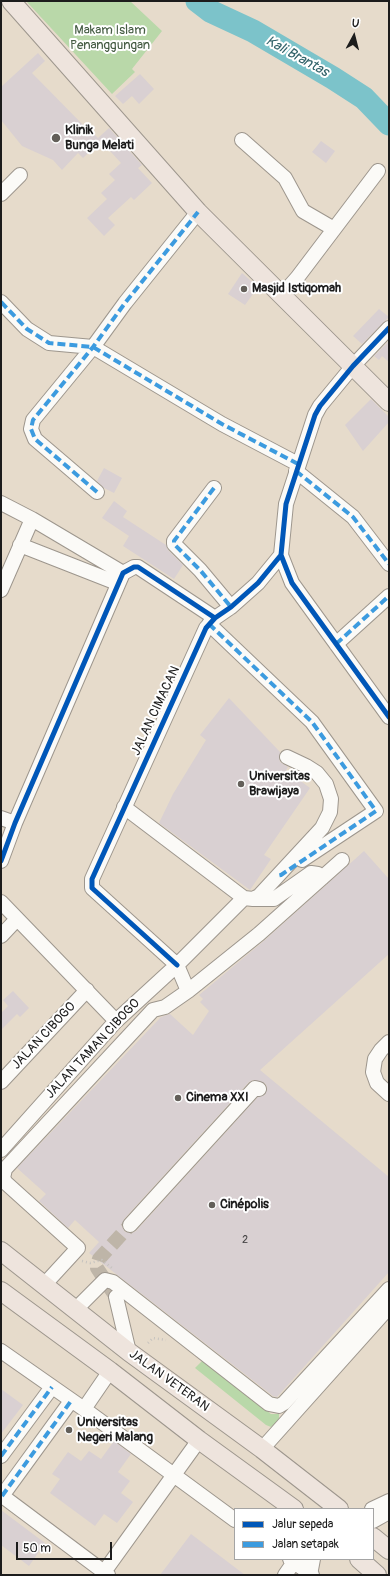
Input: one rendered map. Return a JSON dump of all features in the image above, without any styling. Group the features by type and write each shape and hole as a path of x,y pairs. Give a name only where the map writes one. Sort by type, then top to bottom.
{"main road":[{"path":"11,1 198,212 389,402"},
{"name":"JALAN VETERAN","path":"1,1251 129,1352 262,1449 338,1508"},
{"name":"JALAN VETERAN","path":"1,1291 110,1371 199,1440 293,1508"},
{"path":"374,1538 389,1550"},
{"path":"360,1560 376,1575"}],"street":[{"path":"1,4 4,1"},
{"path":"242,140 285,178 303,210 334,229"},
{"path":"281,296 378,171"},
{"path":"1,194 20,175"},
{"path":"97,492 35,439 31,429 33,420 94,347 164,254 198,212"},
{"path":"1,302 27,329 49,343 94,347 215,421 297,468 353,517 389,564"},
{"path":"389,328 353,366 318,411 297,468 286,504 280,555 292,584 389,717"},
{"path":"214,488 174,541 174,544 231,607"},
{"path":"1,503 32,519 120,578"},
{"path":"1,590 32,519"},
{"path":"20,545 120,578"},
{"path":"212,621 258,584 280,555"},
{"path":"1,861 15,823 120,578 134,567 138,567 212,621 312,722 376,811 281,875 276,876"},
{"path":"336,644 389,596"},
{"name":"JALAN CIMACAN","path":"174,968 92,888 92,879 124,807 212,621"},
{"name":"JALAN TAMAN CIBOGO","path":"1,1150 116,1021 276,876 306,847 322,828 330,812 331,799 326,784 311,769 287,757"},
{"path":"124,807 249,899 274,899 311,873 318,874 322,878"},
{"path":"1,818 15,823"},
{"path":"44,1285 78,1248 6,1183 3,1173 153,1010 165,1007 186,993 259,934 342,860"},
{"path":"1,902 116,1021"},
{"path":"1,936 17,919"},
{"path":"174,968 186,993"},
{"name":"JALAN CIBOGO","path":"1,1082 87,990"},
{"path":"389,1042 375,1059 373,1072 377,1083 389,1094"},
{"path":"130,1225 240,1107 255,1088 259,1088"},
{"path":"76,1309 105,1280 113,1282 269,1404 279,1406 284,1403 389,1289"},
{"path":"116,1297 129,1352"},
{"path":"262,1449 389,1307"},
{"path":"1,1351 84,1409 234,1519"},
{"path":"84,1409 110,1371"},
{"path":"1,1456 52,1387"},
{"path":"71,1401 2,1496 106,1574 173,1475 199,1440"},
{"path":"374,1508 389,1501"},
{"path":"374,1520 389,1512"},
{"path":"285,1575 295,1560 311,1575"},
{"path":"311,1575 313,1560"}],"path":[{"path":"148,1343 153,1338"}],"green space":[{"name":"Makam Islam Penanggungan","path":"26,1 130,1 162,31 132,69 135,72 112,94"},
{"path":"203,1360 271,1414 279,1414 279,1421 271,1427 266,1425 195,1368"}],"building":[{"path":"38,53 45,61 32,73 90,132 91,131 101,141 83,158 78,153 62,170 53,160 22,146 1,120 1,87"},
{"path":"140,74 154,89 139,104 132,96 123,104 115,96"},
{"path":"109,128 142,165 138,168 152,183 134,200 131,197 108,218 115,225 104,236 87,218 107,199 101,193 115,180 109,174 121,163 98,138"},
{"path":"321,141 335,151 326,163 312,152"},
{"name":"Masjid Istiqomah","path":"242,273 258,287 245,305 228,294"},
{"path":"379,309 389,317 362,344 353,336"},
{"path":"389,341 389,362 382,356 379,360 374,356"},
{"path":"371,399 389,417 389,422 363,451 345,425"},
{"path":"104,468 122,478 114,493 104,488 97,481"},
{"path":"114,501 127,511 123,517 166,545 168,550 183,565 174,579 123,546 129,536 102,518"},
{"name":"Universitas Brawijaya","path":"229,698 280,752 280,762 288,767 286,770 310,788 264,855 271,859 250,890 159,823 173,794 206,740 200,735"},
{"path":"364,851 389,879 389,954 260,1070 389,1177 389,1272 277,1397 273,1396 89,1253 99,1242 75,1220 68,1228 39,1201 46,1194 17,1168 161,1017 170,1014 193,1035 209,1011 200,1002 203,999 199,995 265,940","holes":["253,1080 265,1083 267,1087 265,1095 258,1097 136,1231 132,1233 125,1232 122,1227 124,1219 249,1082"]},
{"path":"13,991 29,1008 20,1017 17,1014 1,1030 1,1013 8,1006 3,1000"},
{"path":"1,1389 23,1405 1,1434"},
{"path":"114,1441 131,1454 118,1472 130,1481 121,1493 133,1502 117,1523 104,1514 95,1526 50,1493 60,1479 52,1474 68,1452 81,1461 89,1451 101,1459"},
{"path":"1,1510 45,1543 29,1566 1,1545"},
{"path":"191,1534 245,1575 160,1575"}],"waterway":[{"name":"Kali Brantas","path":"197,1 210,11 253,31 333,78 364,98 389,124"}],"tunnel":[{"path":"116,1297 97,1268 97,1265 99,1259 130,1225"}],"marked path":[{"path":"97,492 35,439 31,429 33,420 93,347 125,303 198,212"},
{"path":"1,302 27,329 49,343 93,347 222,424 298,464"},
{"path":"296,471 353,517 389,564"},
{"path":"214,488 174,541 174,544 200,570 231,607"},
{"path":"336,644 389,596"},
{"path":"209,624 312,722 376,811 281,875 276,876"},
{"path":"1,1456 52,1387"},
{"path":"2,1496 71,1401"}],"cycle path":[{"path":"389,328 353,366 320,406 315,415 286,504 281,555 292,583 389,717"},
{"path":"177,965 92,888 92,879 206,628 215,618 231,607 258,583 281,555"},
{"path":"1,861 15,823 123,573 134,567 138,567 215,618"}],"place":[{"name":"Klinik Bunga Melati","path":"56,138"},
{"name":"Masjid Istiqomah","path":"244,289"},
{"name":"Universitas Brawijaya","path":"241,784"},
{"name":"Cinema XXI","path":"178,1098"},
{"name":"Cinépolis","path":"212,1205"},
{"name":"Universitas Negeri Malang","path":"69,1430"}]}
